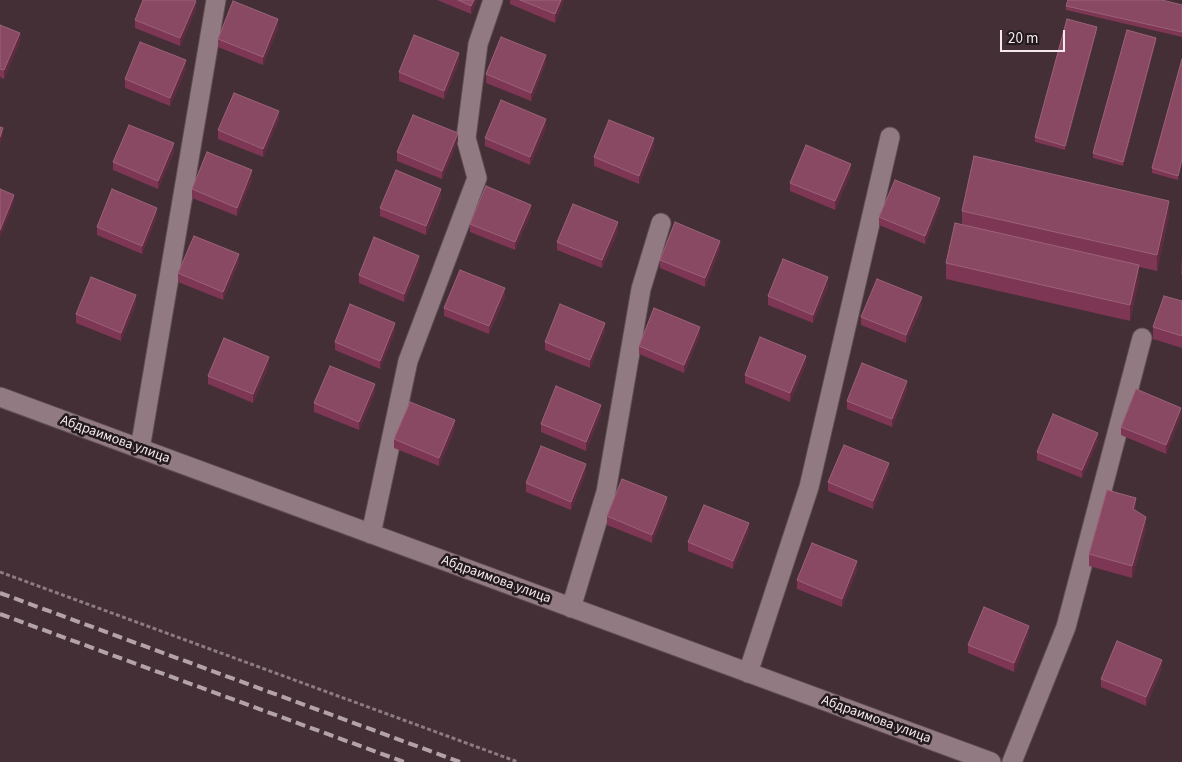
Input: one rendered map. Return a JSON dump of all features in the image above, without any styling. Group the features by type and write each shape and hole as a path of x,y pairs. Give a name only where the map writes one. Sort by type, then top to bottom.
{"street":[{"path":"140,449 216,0"},
{"path":"371,534 408,361 477,178 466,138 478,44 493,0"},
{"path":"748,672 809,486 890,137"},
{"path":"572,608 606,492 640,289 661,223"},
{"path":"1012,762 1066,627 1142,338"},
{"name":"Абдраимова улица","path":"0,398 991,762"}],"path":[{"path":"0,572 518,762"}],"building":[{"path":"143,0 196,1 180,38 135,20"},
{"path":"458,0 474,0 471,6"},
{"path":"520,0 561,0 555,14"},
{"path":"1068,0 1162,0 1182,5 1182,32 1066,6"},
{"path":"233,1 278,19 263,57 218,39"},
{"path":"1067,19 1097,27 1065,146 1035,137"},
{"path":"0,25 20,33 4,70 0,69"},
{"path":"1127,30 1156,38 1123,162 1093,153"},
{"path":"414,35 459,53 444,91 399,72"},
{"path":"501,37 546,55 531,93 486,74"},
{"path":"140,42 186,60 170,98 125,79"},
{"path":"1182,59 1182,159 1178,176 1152,168"},
{"path":"234,93 279,111 263,149 218,130"},
{"path":"501,100 546,119 530,157 485,138"},
{"path":"413,115 458,133 442,171 397,152"},
{"path":"609,120 654,138 639,176 594,157"},
{"path":"129,125 174,143 158,181 113,162"},
{"path":"806,145 851,164 835,201 790,183"},
{"path":"207,152 252,170 237,208 192,189"},
{"path":"974,156 1169,201 1157,255 962,211"},
{"path":"396,170 441,189 426,226 380,208"},
{"path":"895,180 940,198 925,236 879,217"},
{"path":"486,186 531,205 515,242 470,224"},
{"path":"0,189 14,195 0,230"},
{"path":"112,189 157,208 142,246 97,227"},
{"path":"573,204 618,222 602,260 557,242"},
{"path":"675,222 720,241 705,278 660,260"},
{"path":"955,223 1139,265 1130,305 946,263"},
{"path":"194,236 239,254 223,292 178,273"},
{"path":"374,237 419,256 404,294 359,275"},
{"path":"783,259 828,277 813,315 768,296"},
{"path":"460,270 505,288 489,326 444,308"},
{"path":"91,277 136,295 121,333 76,314"},
{"path":"877,279 922,297 906,335 861,317"},
{"path":"1164,296 1182,301 1182,336 1153,327"},
{"path":"350,304 395,323 380,361 335,342"},
{"path":"560,304 605,323 590,360 545,342"},
{"path":"654,308 700,327 684,365 639,346"},
{"path":"760,337 806,356 790,393 745,375"},
{"path":"224,338 269,357 253,394 208,376"},
{"path":"862,363 907,381 892,419 847,401"},
{"path":"330,366 375,384 359,422 314,403"},
{"path":"556,386 601,405 586,442 541,424"},
{"path":"1136,389 1181,408 1166,445 1121,427"},
{"path":"410,402 455,420 439,458 394,439"},
{"path":"1053,414 1098,433 1082,470 1037,452"},
{"path":"844,445 889,463 873,501 828,482"},
{"path":"541,446 586,464 571,502 526,483"},
{"path":"622,479 667,497 652,535 607,516"},
{"path":"1107,490 1136,498 1133,509 1146,517 1132,566 1089,554"},
{"path":"704,505 749,523 733,561 688,542"},
{"path":"812,543 857,561 842,599 797,580"},
{"path":"984,607 1029,626 1014,663 968,645"},
{"path":"1117,641 1162,660 1146,697 1101,679"}],"railway":[{"path":"0,593 460,762"},
{"path":"0,614 404,762"}]}
